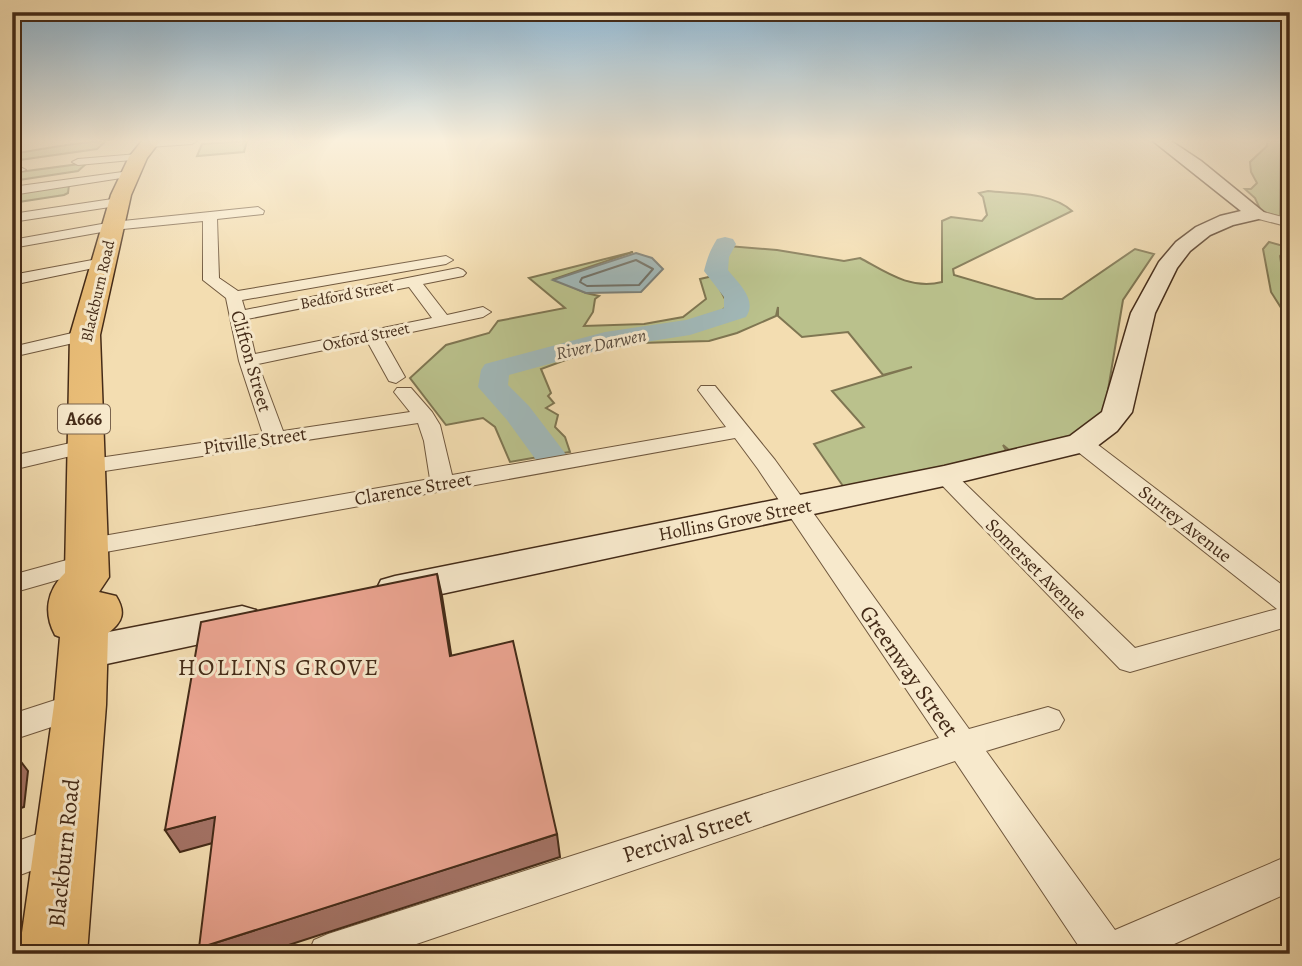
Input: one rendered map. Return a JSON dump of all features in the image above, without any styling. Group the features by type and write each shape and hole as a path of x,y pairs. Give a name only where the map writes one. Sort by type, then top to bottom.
{"highway":[{"name":"Blackburn Road","path":"53,954 83,661 72,623 72,593 87,562 85,335 119,202 127,186"}],"street":[{"path":"12,191 29,186"},
{"path":"1223,186 1259,215 1290,223"},
{"path":"12,218 119,202"},
{"path":"12,244 113,226 258,211"},
{"name":"Hollins Grove Street","path":"357,598 796,508 1080,443 1094,436 1116,415 1137,327 1163,268 1188,241 1223,222 1259,215"},
{"name":"Clifton Street","path":"210,217 211,280 231,301 275,439"},
{"path":"231,301 446,260"},
{"path":"12,280 103,262"},
{"name":"Bedford Street","path":"231,301 413,282 458,274"},
{"path":"413,282 443,321"},
{"name":"Oxford Street","path":"248,361 483,312"},
{"path":"12,352 85,335"},
{"path":"373,336 414,408 425,416 436,446 442,484"},
{"name":"Greenway Street","path":"708,390 796,508 1108,954"},
{"name":"Pitville Street","path":"12,463 275,439 425,416"},
{"name":"Clarence Street","path":"12,584 87,562 442,484 740,431"},
{"name":"Surrey Avenue","path":"1080,443 1290,606"},
{"name":"Somerset Avenue","path":"944,476 1130,661 1290,616"},
{"path":"12,727 83,661 276,614"},
{"name":"Percival Street","path":"328,954 961,745 1048,720"},
{"path":"12,861 66,840"},
{"path":"1108,954 1290,873"}],"green space":[{"path":"69,186 68,193 64,195 12,203 12,193"},
{"path":"1254,186 1280,186 1280,217 1261,211 1255,198 1245,189"},
{"path":"988,191 1043,197 1072,211 953,269 954,275 1036,299 1062,299 1135,249 1154,254 1123,300 1105,408 1093,424 1074,436 1014,454 1003,445 1008,454 845,489 814,444 864,427 832,391 912,367 883,375 848,332 802,337 778,316 778,307 776,316 737,333 709,341 640,343 590,351 541,369 551,393 548,396 554,403 546,408 558,415 555,427 565,437 570,452 557,454 519,406 497,386 500,371 610,342 692,330 740,313 741,295 722,267 728,246 777,250 844,261 860,258 909,282 942,282 942,221 951,217 982,221 987,215 983,197 979,193"},
{"path":"1269,242 1287,247 1280,256 1283,276 1290,291 1290,322 1271,292 1263,249"},
{"path":"633,252 554,279 599,296 595,299 593,312 584,326 644,324 683,317 706,299 700,279 713,276 725,299 726,307 714,315 684,326 587,341 492,369 489,388 544,456 510,462 495,427 483,418 446,425 410,378 446,345 489,333 498,321 565,308 529,278"}],"water":[{"path":"636,253 652,258 663,269 641,292 586,293 553,280"}],"building":[{"path":"437,574 450,656 513,641 557,834 199,948 215,817 165,830 201,622"}],"waterway":[{"name":"River Darwen","path":"551,457 518,413 493,387 495,370 605,340 690,327 737,312 736,296 716,271 718,257 725,244"}],"railway":[{"path":"1290,186 1290,194"}],"district":[{"name":"HOLLINS GROVE","path":"279,667"}]}
